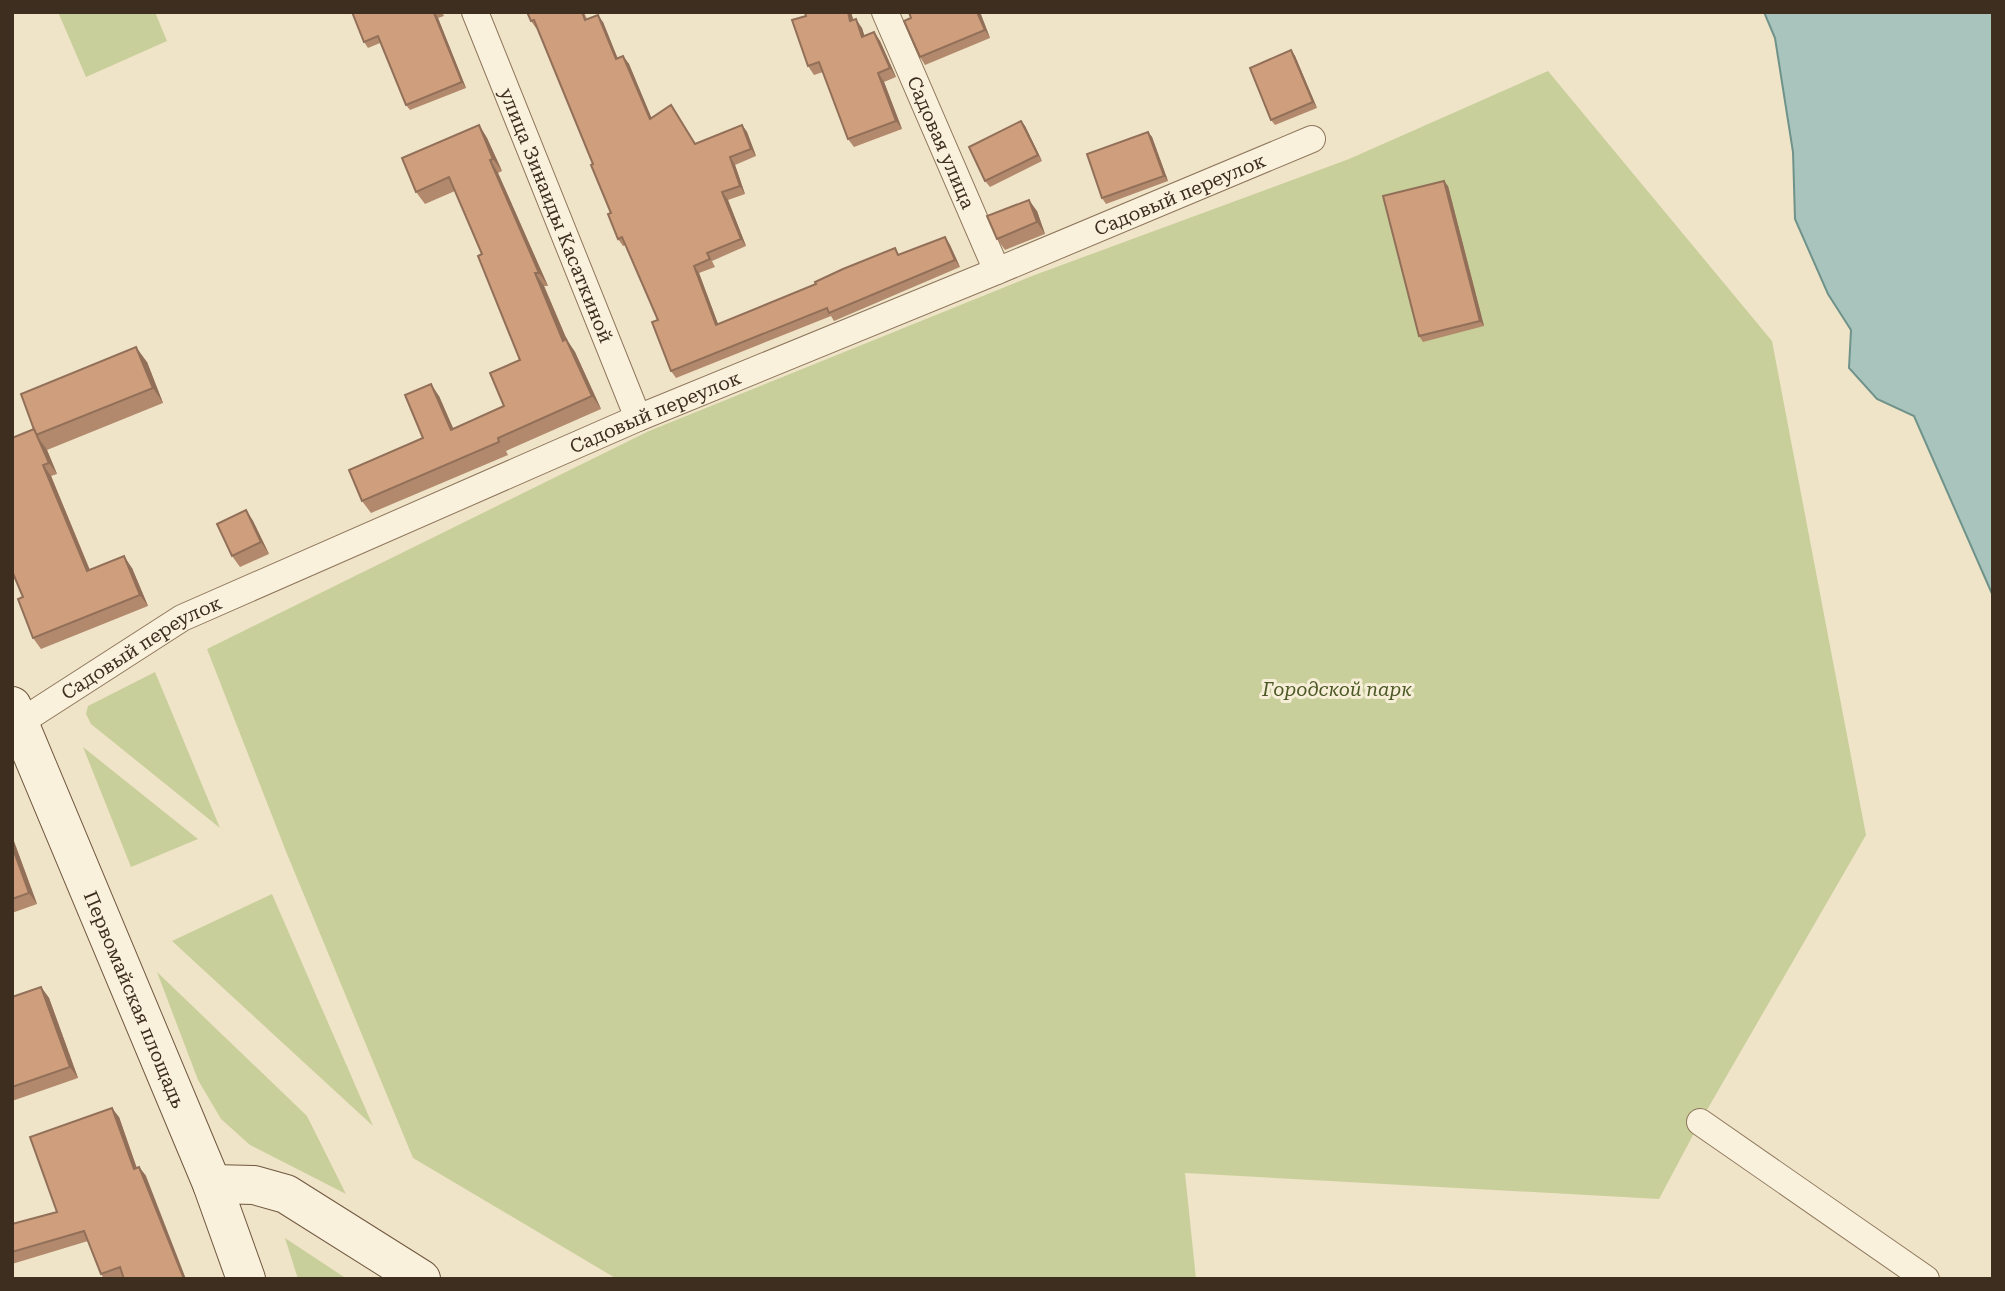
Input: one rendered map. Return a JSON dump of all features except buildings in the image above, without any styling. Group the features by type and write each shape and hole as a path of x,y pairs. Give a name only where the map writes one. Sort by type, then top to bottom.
{"main road":[{"name":"Первомайская площадь","path":"14,718 212,1185 246,1279"},
{"path":"212,1185 254,1185 285,1194 421,1279"}],"street":[{"name":"улица Зинаиды Касаткиной","path":"475,12 638,418"},
{"name":"Садовая улица","path":"886,12 997,271"},
{"name":"Садовый переулок","path":"14,718 182,618 638,418 1312,139"},
{"path":"1700,1122 1926,1279"}],"green space":[{"path":"58,12 155,12 167,41 86,77"},
{"name":"Городской парк","path":"1548,71 1772,341 1866,835 1700,1122 1659,1199 1185,1173 1196,1279 617,1279 413,1158 287,854 207,649 649,431 1032,276 1349,159"},
{"path":"155,672 220,828 91,724 86,714 88,706"},
{"path":"83,747 198,839 131,867"},
{"path":"272,894 373,1126 172,941"},
{"path":"157,972 307,1116 346,1194 250,1145 221,1119 198,1080"},
{"path":"285,1238 347,1279 298,1279"}],"water":[{"path":"1764,12 1993,12 1993,596 1914,416 1877,399 1849,368 1851,330 1828,294 1795,219 1793,152 1775,38"}]}
